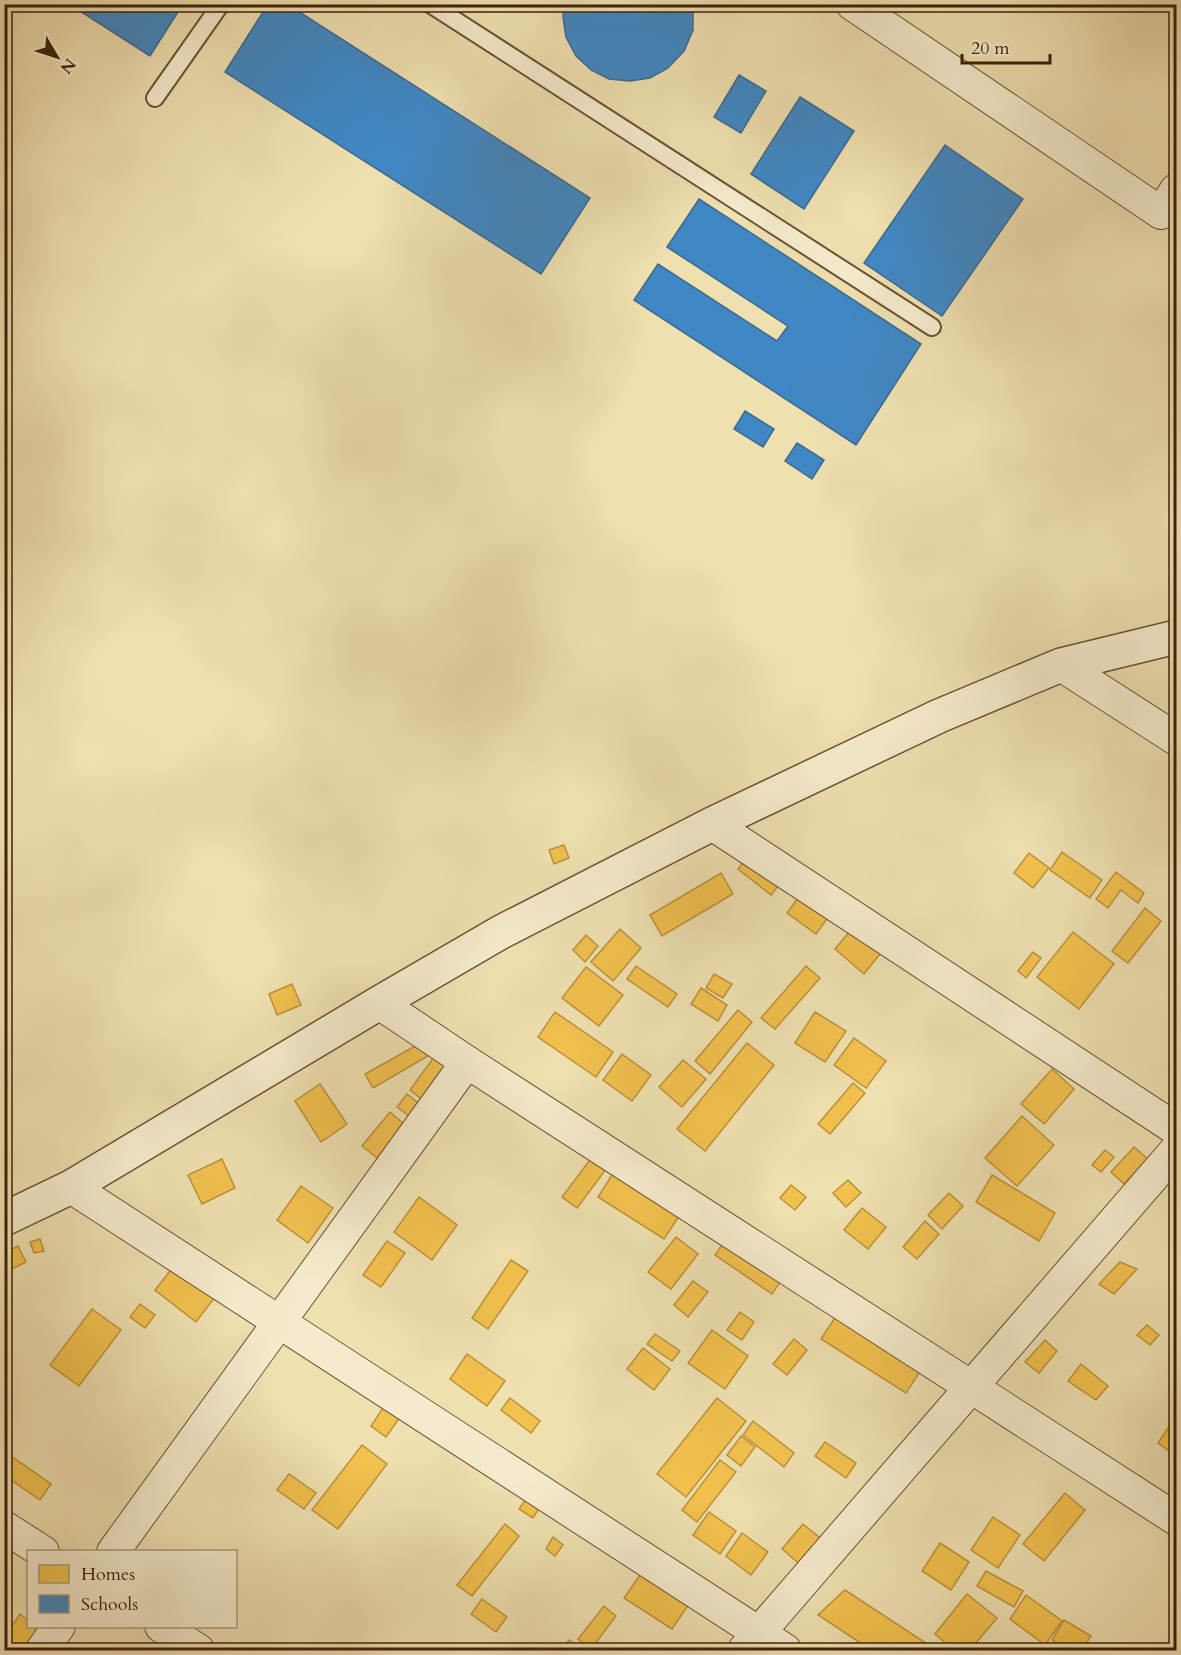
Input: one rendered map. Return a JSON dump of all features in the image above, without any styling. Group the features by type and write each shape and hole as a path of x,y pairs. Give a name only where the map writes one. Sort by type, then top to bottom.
{"street":[{"path":"852,4 1161,213 1176,190"},
{"path":"4,1219 71,1187 501,932 712,824 939,716 1061,665 1176,637"},
{"path":"1061,665 1176,739"},
{"path":"712,824 1176,1129"},
{"path":"379,1003 1176,1519"},
{"path":"114,1550 467,1062"},
{"path":"751,1642 1176,1150"},
{"path":"71,1187 280,1323 751,1642 785,1650"},
{"path":"4,1527 41,1550"},
{"path":"42,1650 58,1628"},
{"path":"164,1628 198,1650"}],"lane":[{"path":"155,98 220,4"},
{"path":"430,4 932,327"}],"building: Homes":[{"path":"564,845 569,858 554,864 549,850"},
{"path":"1062,852 1102,880 1090,898 1050,870"},
{"path":"1029,853 1049,868 1033,888 1014,873"},
{"path":"749,854 783,880 771,895 738,869"},
{"path":"1116,872 1144,893 1138,903 1121,890 1108,908 1096,899"},
{"path":"721,873 733,894 662,936 650,915"},
{"path":"800,895 829,916 816,934 787,913"},
{"path":"1145,908 1161,921 1128,963 1112,951"},
{"path":"855,925 884,949 864,974 835,949"},
{"path":"620,929 641,948 613,981 591,962"},
{"path":"1073,932 1114,964 1079,1009 1037,977"},
{"path":"586,935 598,946 585,962 573,950"},
{"path":"1033,952 1041,958 1026,978 1018,971"},
{"path":"636,966 677,994 668,1007 627,979"},
{"path":"806,966 820,978 775,1029 761,1018"},
{"path":"586,967 623,995 599,1026 562,998"},
{"path":"714,974 732,984 723,998 706,988"},
{"path":"292,984 301,1005 277,1015 269,994"},
{"path":"701,988 727,1005 718,1021 691,1004"},
{"path":"738,1010 752,1022 710,1074 695,1061"},
{"path":"555,1012 613,1052 596,1077 538,1037"},
{"path":"815,1012 846,1031 825,1062 795,1043"},
{"path":"854,1038 886,1061 866,1088 834,1065"},
{"path":"426,1040 433,1053 373,1088 365,1074"},
{"path":"747,1043 774,1065 705,1151 677,1129"},
{"path":"436,1054 450,1064 424,1101 410,1090"},
{"path":"622,1054 651,1075 632,1101 603,1080"},
{"path":"683,1060 706,1079 682,1107 659,1087"},
{"path":"1052,1069 1074,1089 1044,1124 1021,1104"},
{"path":"853,1083 865,1093 830,1134 818,1124"},
{"path":"320,1084 347,1124 321,1142 295,1101"},
{"path":"407,1094 421,1105 412,1118 397,1107"},
{"path":"390,1112 404,1124 377,1158 362,1146"},
{"path":"1022,1116 1054,1145 1017,1186 985,1158"},
{"path":"1134,1147 1148,1159 1124,1184 1111,1172"},
{"path":"1105,1150 1114,1157 1101,1172 1092,1165"},
{"path":"595,1153 610,1164 577,1208 562,1197"},
{"path":"222,1159 235,1188 202,1204 188,1175"},
{"path":"615,1170 681,1213 664,1239 598,1197"},
{"path":"992,1175 1055,1213 1039,1241 976,1202"},
{"path":"848,1180 861,1193 846,1207 833,1193"},
{"path":"791,1185 806,1197 795,1210 780,1198"},
{"path":"301,1186 333,1208 308,1243 277,1220"},
{"path":"949,1193 963,1206 942,1229 928,1215"},
{"path":"419,1197 457,1225 432,1260 394,1232"},
{"path":"862,1208 886,1227 868,1249 844,1230"},
{"path":"925,1221 939,1234 917,1259 903,1247"},
{"path":"676,1237 698,1254 671,1289 648,1272"},
{"path":"40,1239 44,1251 34,1253 30,1242"},
{"path":"726,1239 783,1278 772,1294 715,1255"},
{"path":"387,1241 405,1253 381,1287 363,1275"},
{"path":"18,1246 26,1262 4,1273 4,1253"},
{"path":"511,1260 528,1271 488,1329 472,1318"},
{"path":"177,1262 218,1293 196,1322 155,1290"},
{"path":"1120,1262 1137,1269 1114,1294 1099,1284"},
{"path":"4,1274 12,1290 4,1293"},
{"path":"693,1281 708,1292 688,1317 674,1305"},
{"path":"140,1304 155,1315 145,1328 130,1317"},
{"path":"92,1309 121,1330 79,1386 50,1365"},
{"path":"740,1312 754,1322 742,1340 727,1330"},
{"path":"836,1316 921,1370 906,1393 821,1339"},
{"path":"1147,1325 1159,1335 1150,1345 1137,1335"},
{"path":"712,1330 748,1356 725,1389 688,1363"},
{"path":"655,1334 680,1351 672,1361 647,1344"},
{"path":"794,1339 807,1350 787,1375 773,1364"},
{"path":"1045,1340 1057,1351 1039,1373 1025,1362"},
{"path":"643,1348 670,1369 654,1390 627,1369"},
{"path":"467,1354 505,1381 487,1406 450,1379"},
{"path":"1081,1364 1108,1386 1096,1400 1068,1381"},
{"path":"510,1398 540,1421 531,1433 501,1410"},
{"path":"717,1398 746,1421 686,1497 657,1474"},
{"path":"387,1402 403,1413 386,1437 371,1426"},
{"path":"1176,1416 1176,1456 1158,1443"},
{"path":"753,1421 794,1453 784,1467 743,1435"},
{"path":"741,1436 755,1447 741,1466 727,1455"},
{"path":"825,1442 856,1463 846,1478 815,1456"},
{"path":"362,1445 387,1464 338,1529 312,1510"},
{"path":"4,1451 51,1484 40,1500 4,1475"},
{"path":"720,1460 736,1472 697,1522 682,1510"},
{"path":"289,1474 316,1493 304,1509 277,1490"},
{"path":"1065,1493 1085,1510 1044,1561 1023,1544"},
{"path":"528,1496 541,1505 533,1518 519,1509"},
{"path":"709,1512 736,1531 720,1554 693,1535"},
{"path":"993,1517 1020,1535 998,1568 971,1550"},
{"path":"505,1524 519,1536 472,1596 457,1585"},
{"path":"803,1524 825,1542 803,1567 782,1549"},
{"path":"742,1533 768,1552 751,1575 726,1556"},
{"path":"553,1537 563,1545 555,1556 546,1549"},
{"path":"940,1543 969,1562 951,1590 922,1571"},
{"path":"986,1571 1023,1591 1014,1607 977,1586"},
{"path":"642,1572 689,1604 672,1629 624,1598"},
{"path":"845,1590 935,1649 871,1650 818,1615"},
{"path":"967,1594 997,1618 970,1650 954,1650 935,1634"},
{"path":"1026,1595 1062,1621 1045,1645 1010,1619"},
{"path":"482,1599 507,1617 496,1632 471,1614"},
{"path":"604,1606 616,1616 591,1649 578,1639"},
{"path":"20,1614 27,1619 27,1628 42,1629 28,1650 16,1650 4,1643 4,1638"},
{"path":"1064,1620 1091,1636 1082,1650 1068,1650 1052,1640"},
{"path":"569,1640 584,1650 561,1650"}],"building: Schools":[{"path":"69,4 183,4 150,56"},
{"path":"268,4 287,4 590,198 541,274 225,72"},
{"path":"564,4 693,4 693,30 684,51 668,68 650,78 630,81 609,79 591,70 576,56 566,37"},
{"path":"739,75 766,91 741,133 714,117"},
{"path":"800,97 854,131 804,209 751,174"},
{"path":"945,145 1023,199 942,316 864,263"},
{"path":"699,199 921,344 856,445 634,300 658,264 777,341 788,326 667,247"},
{"path":"745,411 774,429 763,447 734,429"},
{"path":"797,443 824,460 812,479 785,461"}]}
